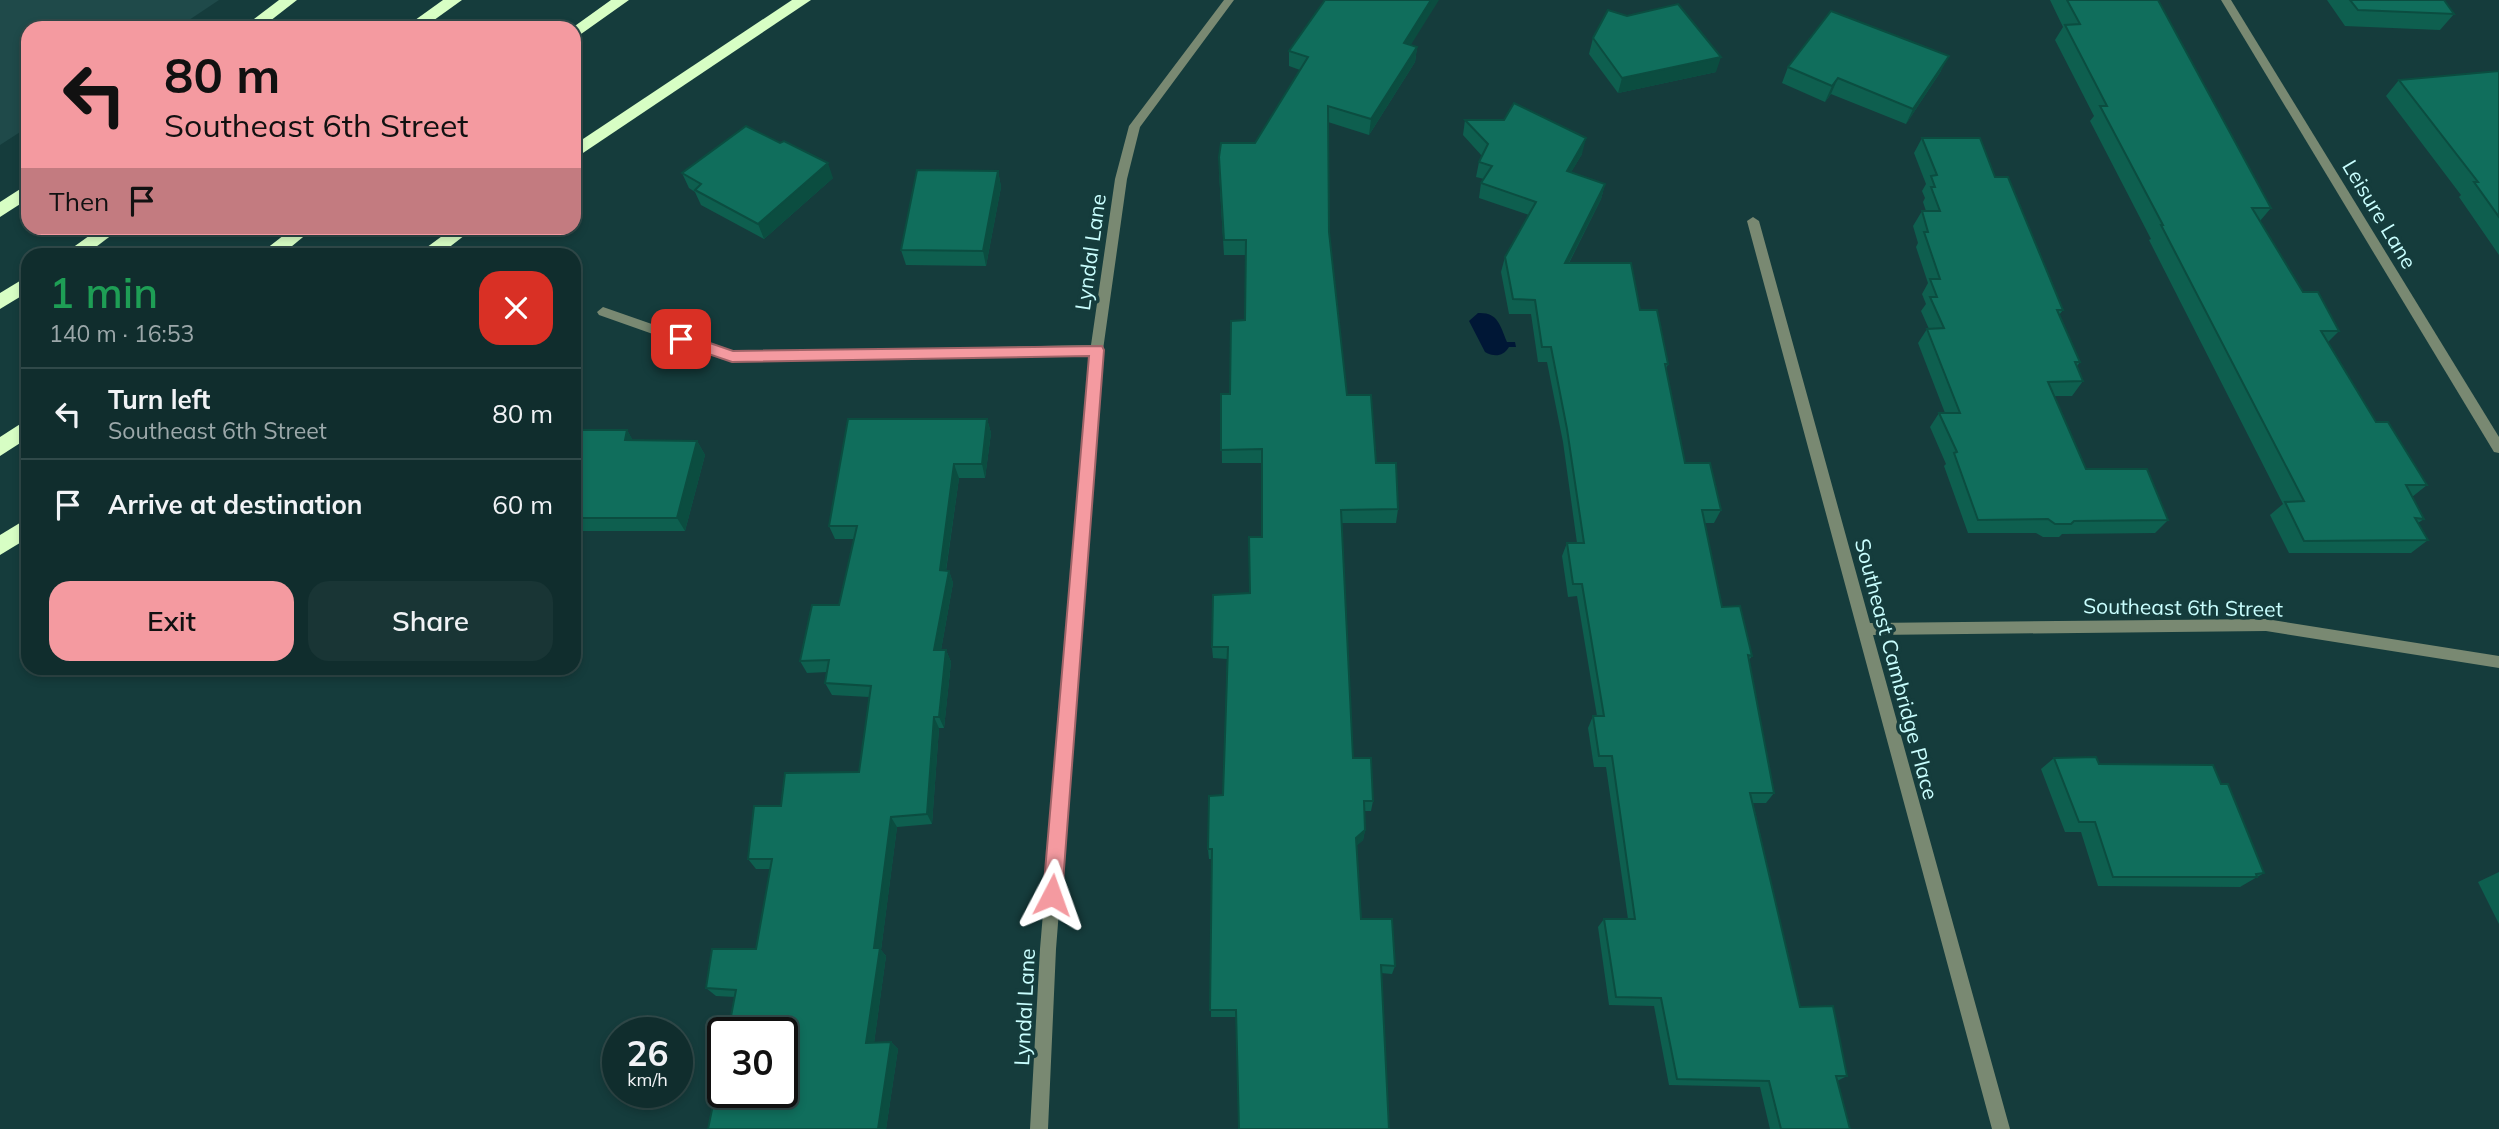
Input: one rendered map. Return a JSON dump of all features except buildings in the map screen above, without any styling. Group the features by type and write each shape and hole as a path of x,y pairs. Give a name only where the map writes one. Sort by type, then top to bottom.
{"highway":[{"path":"260,21 289,0"},
{"path":"422,21 454,0"},
{"path":"581,29 621,0"},
{"path":"581,148 803,0"},
{"path":"0,211 21,195"},
{"path":"82,248 102,235"},
{"path":"277,248 295,235"},
{"path":"436,248 455,235"},
{"path":"0,302 21,288"},
{"path":"0,448 21,433"},
{"path":"0,546 21,532"}],"street":[{"name":"Lyndal Lane","path":"1039,1129 1048,949 1097,350 1122,179 1135,126 1229,0"},
{"name":"Leisure Lane","path":"2227,0 2499,448"},
{"name":"Southeast Cambridge Place","path":"1753,221 2001,1129"},
{"path":"603,312 732,357 1097,350"},
{"name":"Southeast 6th Street","path":"1864,629 2266,625 2499,662"}],"shaded area":[{"path":"0,0 219,0 188,21 21,21 21,132 0,145"},
{"path":"1478,313 1494,317 1507,342 1515,342 1516,347 1509,347 1498,355 1485,352 1469,321"}],"route":[{"path":"681,339 732,357 1097,350 1052,895"}]}
